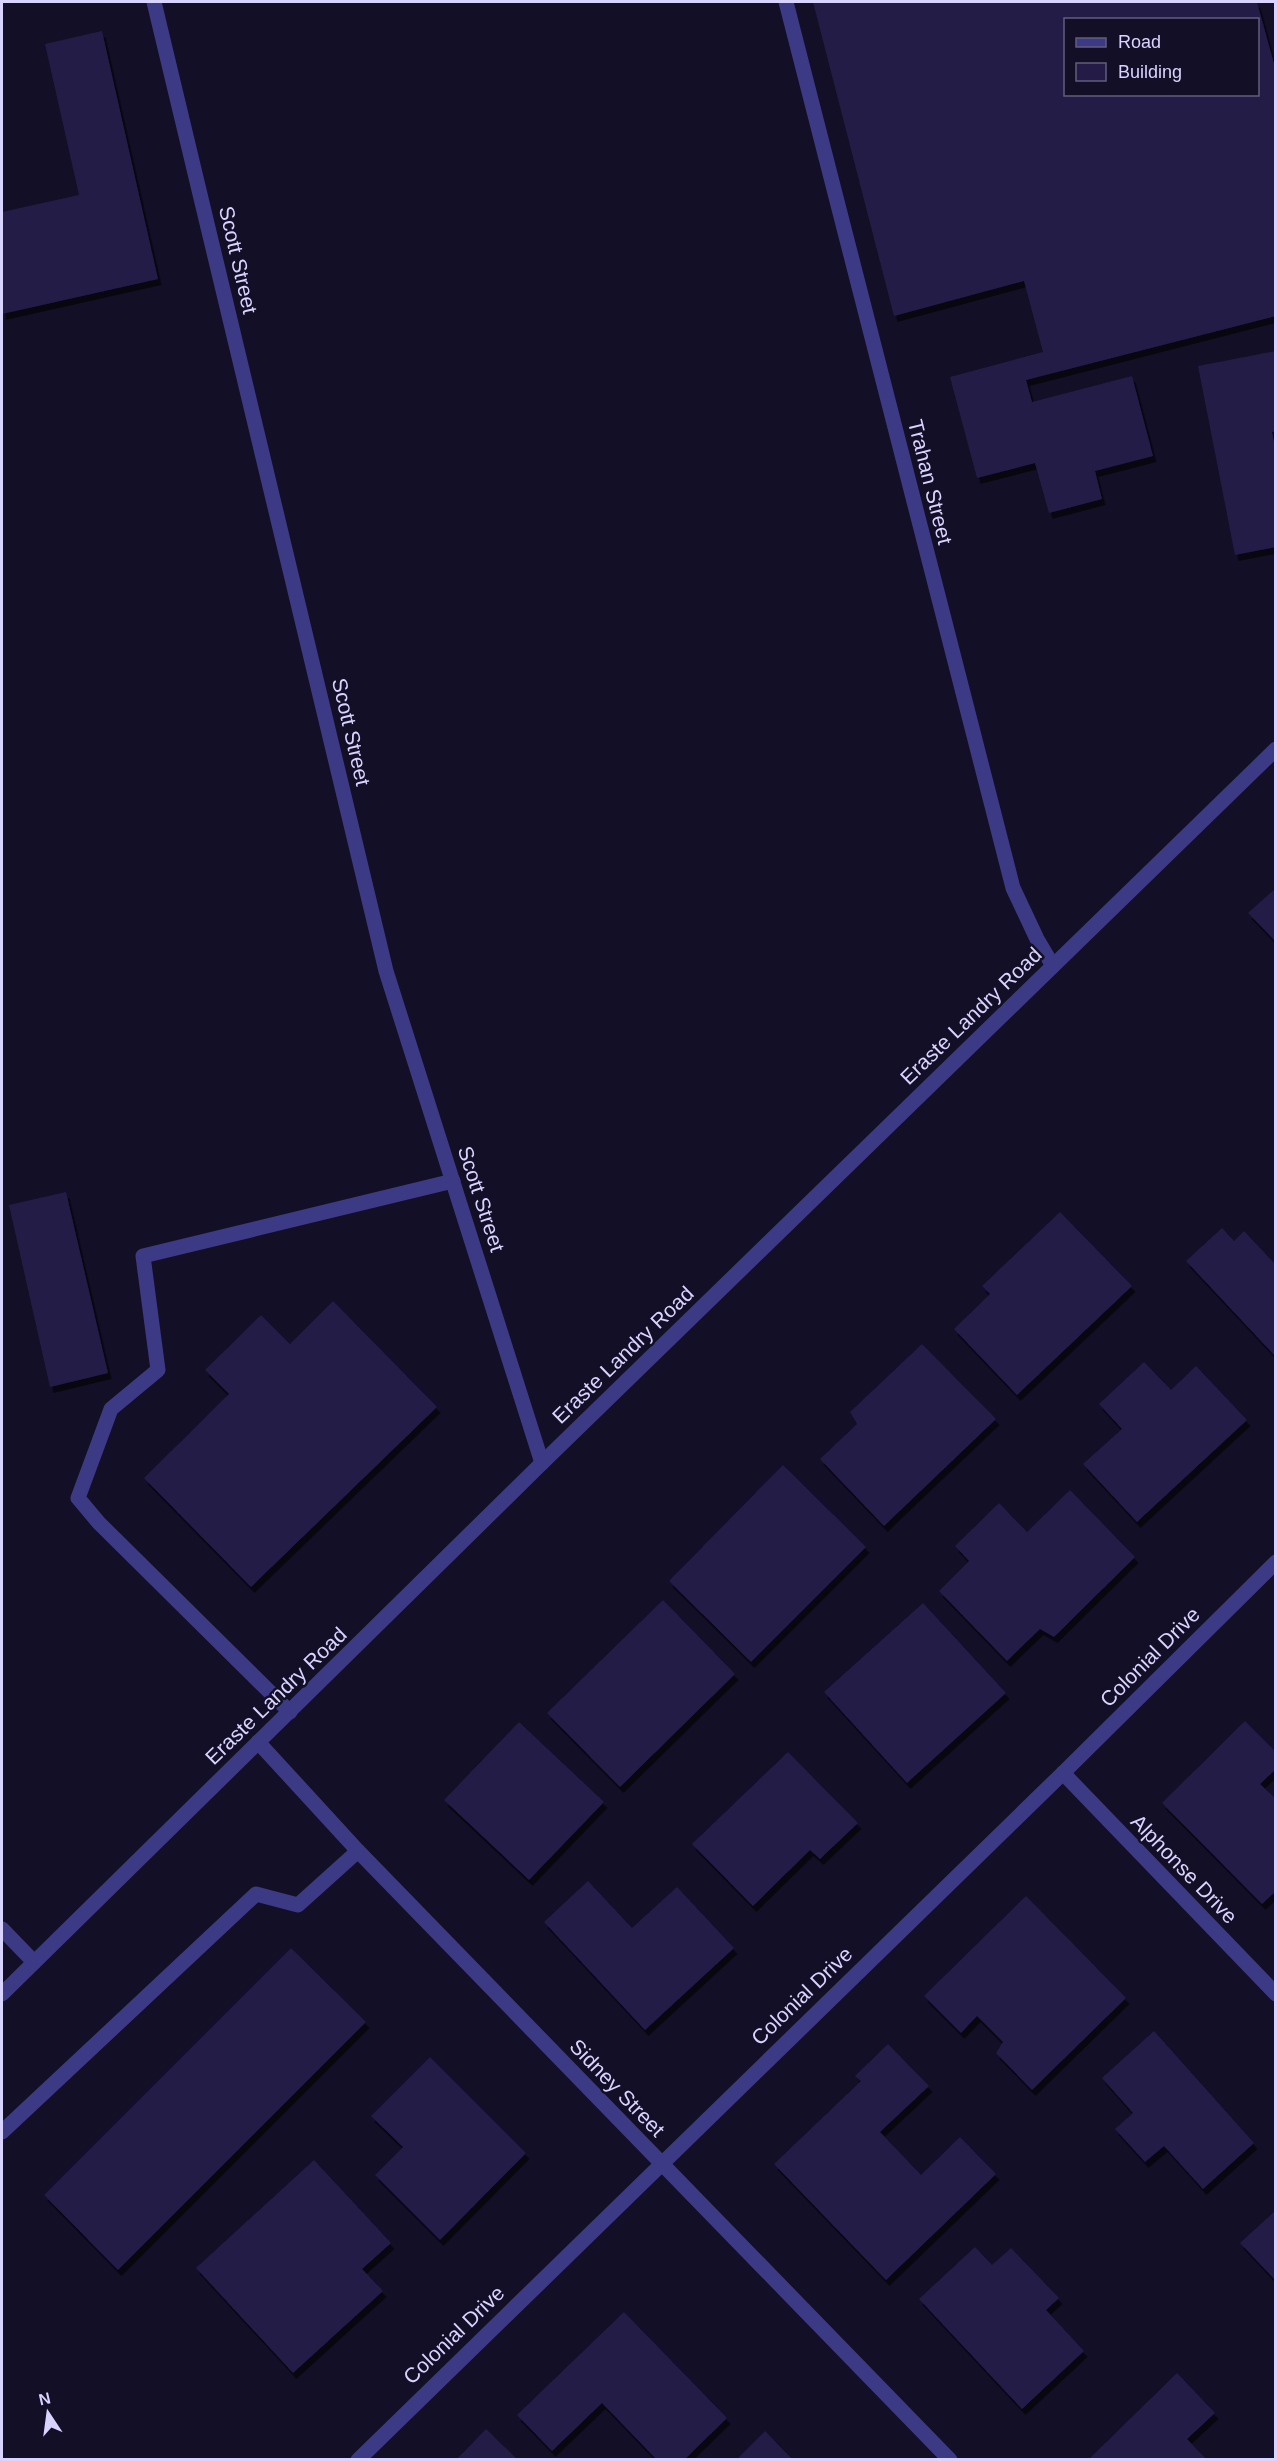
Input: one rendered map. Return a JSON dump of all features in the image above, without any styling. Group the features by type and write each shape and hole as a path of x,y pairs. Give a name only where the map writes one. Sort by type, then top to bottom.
{"street":[{"name":"Scott Street","path":"154,2 386,971 542,1463"},
{"name":"Trahan Street","path":"786,2 1013,888 1036,939 1053,966"},
{"name":"Eraste Landry Road","path":"2,1994 542,1463 1275,749"},
{"path":"290,1712 99,1523 78,1498 111,1409 158,1370 143,1256 453,1181"},
{"name":"Colonial Drive","path":"358,2460 660,2163 1063,1773 1275,1562"},
{"name":"Sidney Street","path":"258,1742 358,1851 950,2460"},
{"name":"Alphonse Drive","path":"1063,1773 1275,1994"},
{"path":"2,2132 256,1894 298,1905 358,1851"},
{"path":"2,1929 34,1962"}],"building":[{"path":"813,2 1257,2 1276,71 1276,316 1026,380 1032,402 1132,376 1153,456 1095,471 1102,499 1049,513 1035,463 977,478 950,377 1043,352 1024,281 894,316"},
{"path":"102,31 158,279 2,314 2,212 79,195 45,44"},
{"path":"1276,351 1276,431 1272,432 1276,452 1276,547 1235,555 1198,366"},
{"path":"1276,888 1276,942 1248,913"},
{"path":"66,1192 108,1373 50,1387 9,1205"},
{"path":"1060,1212 1132,1286 1017,1395 954,1329 990,1294 982,1286"},
{"path":"1222,1228 1234,1241 1244,1231 1276,1265 1274,1283 1276,1285 1276,1357 1186,1261"},
{"path":"333,1301 437,1407 251,1587 144,1478 229,1394 205,1370 261,1315 290,1344"},
{"path":"922,1344 996,1419 884,1526 820,1459 857,1424 850,1412"},
{"path":"1144,1362 1171,1390 1196,1366 1247,1420 1137,1522 1083,1464 1122,1429 1099,1404"},
{"path":"783,1465 866,1547 751,1662 669,1581"},
{"path":"1070,1490 1135,1557 1054,1637 1040,1629 1007,1661 939,1591 969,1561 955,1546 999,1503 1027,1532"},
{"path":"663,1600 735,1674 620,1787 547,1713"},
{"path":"923,1603 1006,1693 907,1783 824,1692"},
{"path":"1245,1721 1276,1752 1276,1769 1260,1784 1276,1799 1276,1891 1262,1904 1162,1803"},
{"path":"519,1722 604,1802 529,1880 444,1800"},
{"path":"788,1752 858,1823 820,1859 810,1850 753,1906 692,1844"},
{"path":"588,1881 632,1928 677,1887 734,1948 645,2030 544,1922"},
{"path":"1026,1896 1126,1998 1032,2090 996,2053 1003,2042 977,2016 961,2033 924,1996"},
{"path":"291,1948 366,2022 118,2270 44,2195"},
{"path":"1154,2031 1254,2143 1203,2189 1164,2146 1145,2162 1115,2129 1133,2113 1102,2078"},
{"path":"888,2044 929,2086 880,2132 921,2175 960,2137 996,2174 886,2280 774,2164 861,2081 855,2076"},
{"path":"430,2057 526,2153 440,2240 375,2175 403,2147 371,2116"},
{"path":"314,2160 391,2243 362,2269 383,2291 293,2373 196,2268"},
{"path":"1276,2210 1276,2281 1240,2243"},
{"path":"975,2247 992,2265 1011,2248 1059,2298 1046,2310 1084,2351 1022,2409 919,2299"},
{"path":"624,2312 727,2418 684,2460 657,2460 602,2403 552,2451 517,2415"},
{"path":"1177,2373 1215,2413 1187,2439 1207,2460 1088,2460"},
{"path":"486,2429 518,2460 456,2460"},
{"path":"765,2431 793,2460 736,2460"}]}
